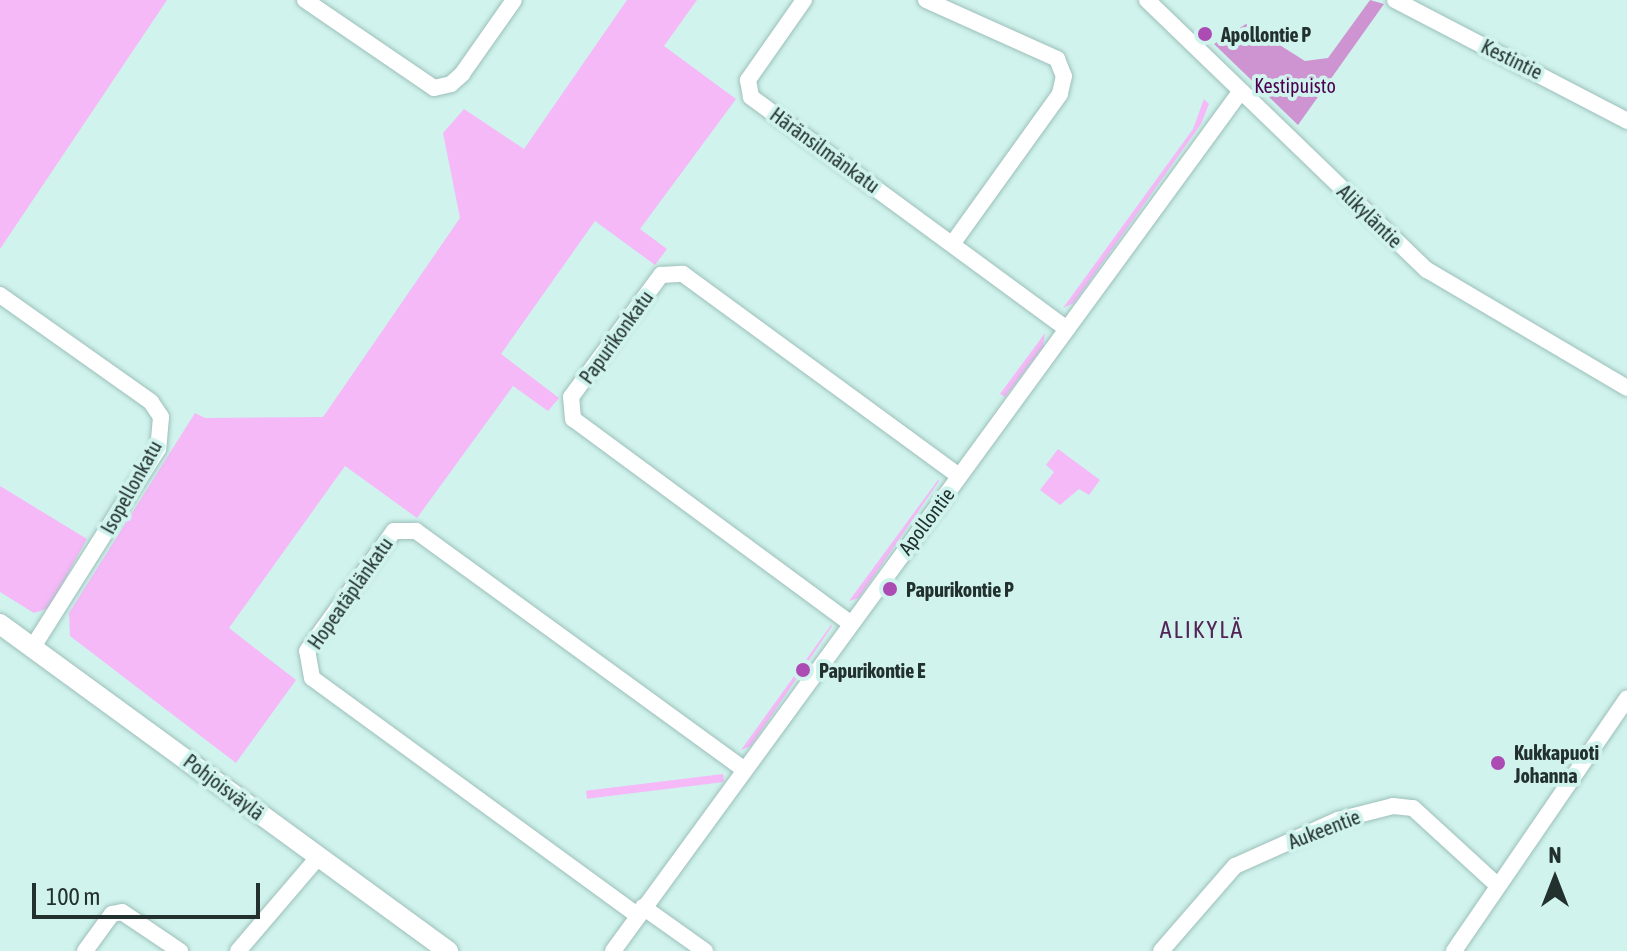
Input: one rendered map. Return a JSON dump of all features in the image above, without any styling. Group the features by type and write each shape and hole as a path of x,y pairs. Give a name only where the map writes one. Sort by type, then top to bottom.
{"main road":[{"name":"Pohjoisväylä","path":"0,624 34,645 448,951"}],"street":[{"path":"305,0 434,88 451,84 462,74 514,0"},
{"name":"Häränsilmänkatu","path":"804,0 748,80 751,97 1067,329"},
{"path":"926,0 1057,59 1064,76 1060,94 953,243"},
{"name":"Alikyläntie","path":"1147,0 1427,270 1627,388"},
{"name":"Kestintie","path":"1395,0 1627,121"},
{"name":"Apollontie","path":"613,951 1240,92"},
{"name":"Papurikonkatu","path":"850,623 573,419 571,397 661,275 683,274 959,476"},
{"name":"Isopellonkatu","path":"0,295 151,402 161,417 158,449 34,645"},
{"name":"Hopeatäplänkatu","path":"640,911 312,678 307,651 394,531 416,531 743,769"},
{"path":"1454,951 1627,698"},
{"name":"Aukeentie","path":"1161,951 1235,866 1338,820 1393,806 1413,808 1498,886"},
{"path":"238,951 319,856"},
{"path":"640,911 705,951"},
{"path":"85,951 112,914 122,912 180,951"}],"shaded area":[{"path":"0,0 167,0 0,249"},
{"path":"627,0 697,0 664,46 736,99 640,229 667,249 655,265 595,221 501,354 559,398 548,411 513,386 417,518 345,466 229,628 296,680 236,763 70,636 69,613 195,413 205,418 323,417 460,218 443,133 464,109 524,149"},
{"path":"1204,99 1209,104 1201,124 1074,303 1063,308 1193,129"},
{"path":"1045,333 1043,347 1005,397 1000,394"},
{"path":"1058,449 1100,480 1089,495 1079,489 1060,505 1040,490 1054,472 1046,465"},
{"path":"938,480 859,598 849,601"},
{"path":"0,486 87,539 49,608 34,613 0,592"},
{"path":"831,625 751,746 741,750"},
{"path":"723,774 724,782 587,799 586,791"}],"green space":[{"name":"Kestipuisto","path":"1370,0 1384,4 1298,125 1214,44 1246,24 1305,61 1328,58"}],"place":[{"name":"Apollontie P","path":"1205,34"},
{"name":"Papurikontie P","path":"890,589"},
{"name":"Papurikontie E","path":"803,670"},
{"name":"Kukkapuoti Johanna","path":"1498,763"}],"district":[{"name":"ALIKYLÄ","path":"1202,630"}]}
